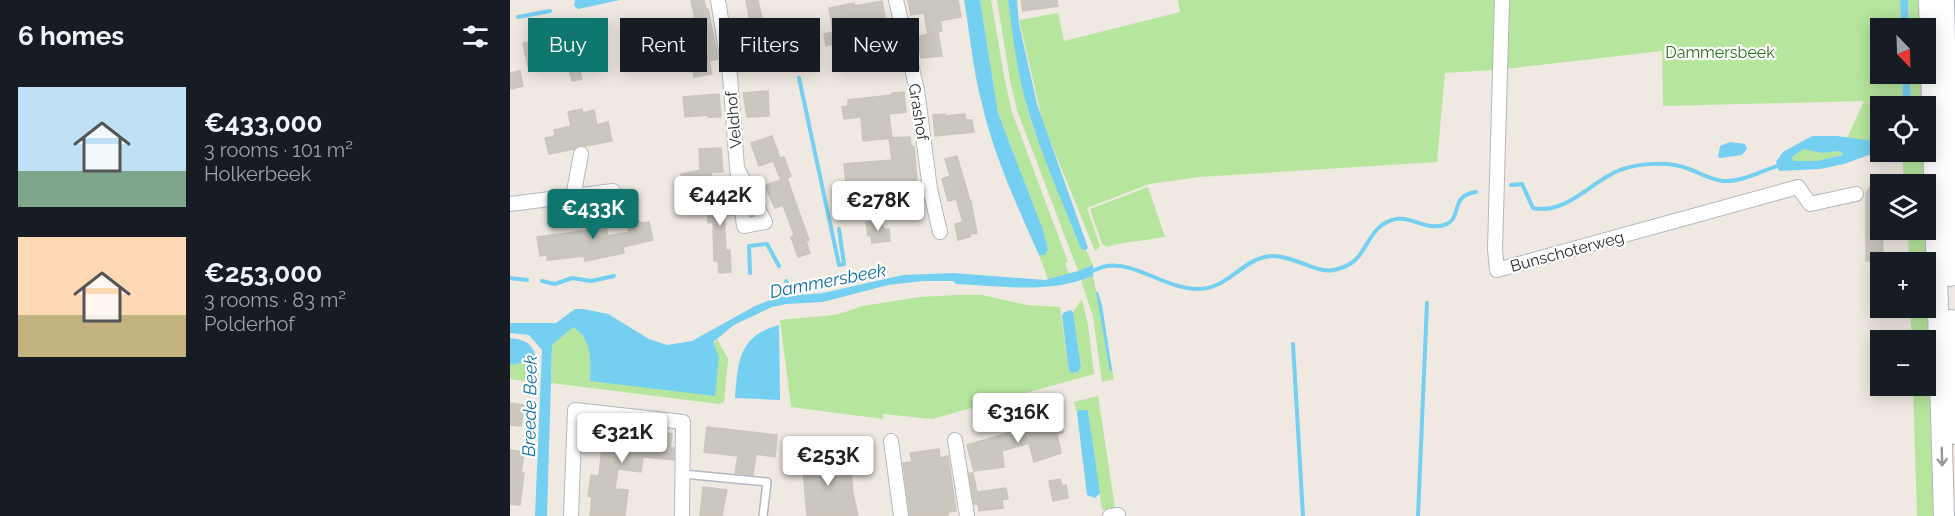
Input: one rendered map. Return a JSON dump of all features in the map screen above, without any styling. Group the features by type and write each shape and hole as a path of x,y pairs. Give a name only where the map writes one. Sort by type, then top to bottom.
{"main road":[{"path":"1929,0 1944,516"},
{"path":"1944,0 1955,435"}],"street":[{"name":"Veldhof","path":"718,0 730,76 737,168"},
{"name":"Grashof","path":"896,0 916,90 930,189 940,232"},
{"name":"Bunschoterweg","path":"1502,0 1495,249 1497,270 1798,187 1810,204 1856,194"},
{"path":"573,197 581,154"},
{"path":"844,204 847,204 846,198 930,189"},
{"path":"510,204 613,191"},
{"path":"571,516 575,410 683,422 682,516"},
{"path":"955,440 967,516"},
{"path":"891,441 901,516"}],"lane":[{"path":"683,474 766,482 763,516"}],"green space":[{"path":"980,0 991,0 1012,112 1068,262 1065,263 1069,274 1048,279 1039,255 1045,255 1048,249 998,113"},
{"path":"997,0 1008,0 1019,73 1034,130 1081,249 1086,250 1093,265 1078,271 1017,110"},
{"path":"1178,0 1496,0 1494,70 1445,73 1437,162 1199,177 1149,184 1087,208 1100,246 1095,251 1043,123 1019,20 1058,13 1064,41 1180,12"},
{"name":"Dammersbeek","path":"1507,0 1900,0 1901,18 1870,18 1870,84 1902,84 1903,96 1870,96 1870,141 1847,138 1864,101 1663,106 1662,51 1505,69"},
{"path":"1908,0 1925,0 1926,18 1909,18"},
{"path":"1910,84 1926,84 1927,96 1911,96"},
{"path":"1804,149 1821,153 1840,151 1843,155 1817,161 1794,161 1793,156"},
{"path":"1903,162 1929,162 1929,174 1903,174"},
{"path":"1148,187 1165,237 1108,247 1102,244 1090,209"},
{"path":"1908,240 1931,240 1932,252 1909,252"},
{"path":"1093,276 1114,379 1102,382 1093,316 1081,281"},
{"path":"982,295 1027,305 1060,307 1071,373 1078,372 1081,367 1073,312 1082,299 1088,325 1094,374 932,419 883,414 883,419 791,407 780,320 839,314 863,306 920,297"},
{"path":"1911,318 1934,318 1934,330 1911,330"},
{"path":"573,326 585,337 590,350 591,381 625,384 719,357 713,344 717,339 728,359 724,402 719,404 551,383 552,345"},
{"path":"537,360 539,383 510,379 510,365"},
{"path":"1936,390 1940,516 1917,516 1913,396 1936,396"},
{"path":"1098,396 1115,508 1102,510 1088,411 1079,410 1077,413 1074,402"}],"water":[{"path":"575,0 620,0 578,9 574,6"},
{"path":"964,0 980,0 998,113 1043,230 1048,249 1045,255 1039,255 993,143 976,78"},
{"path":"1008,0 1017,0 1019,24 1037,104 1088,248 1086,250 1081,249 1046,163 1028,110 1018,69"},
{"path":"1900,0 1908,0 1909,18 1901,18"},
{"path":"1902,84 1910,84 1911,96 1903,96"},
{"path":"1812,136 1837,136 1870,140 1870,155 1844,164 1820,169 1779,171 1776,162 1783,152","holes":["1804,149 1821,153 1840,151 1843,155 1817,161 1794,161 1792,158"]},
{"path":"1730,142 1745,144 1747,149 1742,155 1718,157 1720,146"},
{"path":"1093,265 1093,276 1060,285 1025,288 956,284 953,281 923,281 888,285 823,302 772,307 734,325 713,342 719,357 715,396 590,381 590,358 587,343 573,327 552,345 547,516 535,516 542,350 529,335 510,333 510,323 556,323 575,309 583,309 608,314 649,339 667,345 692,341 755,306 778,297 823,293 903,275 953,273 1045,280"},
{"path":"1096,292 1098,292 1102,305 1112,370 1110,372"},
{"path":"1070,310 1073,312 1081,367 1078,372 1071,373 1062,316"},
{"path":"779,325 780,400 735,398 739,362 748,343 765,330"},
{"path":"510,338 528,343 537,360 510,365"},
{"path":"1079,410 1088,411 1100,493 1095,498 1087,495 1077,413"}],"building":[{"path":"691,0 704,0 706,9 708,9 718,59 709,61 712,74 694,77 693,72 707,72 707,18 695,18"},
{"path":"746,0 758,0 762,18 749,18"},
{"path":"908,0 958,0 961,17 940,21 942,31 938,32 942,56 921,58 919,36 928,34 924,13 911,15"},
{"path":"1021,0 1057,0 1058,6 1023,11"},
{"path":"882,1 885,18 832,18 832,26 829,8 854,3 855,6"},
{"path":"832,32 832,44 826,46 824,34"},
{"path":"528,42 528,67 523,43"},
{"path":"520,71 523,86 511,89 510,73"},
{"path":"570,72 580,72 582,79 572,81"},
{"path":"768,91 769,116 747,117 743,93"},
{"path":"904,92 906,112 889,114 892,138 863,141 861,117 844,119 842,107 848,106 848,100"},
{"path":"719,94 721,117 708,117 708,115 685,117 683,97"},
{"path":"582,109 583,113 594,110 597,125 608,122 612,141 579,145 574,149 549,154 545,138 555,136 554,130 571,126 568,112"},
{"path":"945,114 945,116 965,114 966,120 972,120 974,132 935,136 933,115"},
{"path":"772,136 780,158 784,157 791,176 787,178 809,240 806,241 810,253 798,257 791,237 794,235 783,205 775,208 766,188 766,185 781,180 773,161 759,166 751,143"},
{"path":"910,137 911,146 914,146 917,180 856,187 852,183 846,183 844,164 892,160 889,138"},
{"path":"721,148 723,172 711,172 712,192 701,193 701,182 683,186 681,174 700,170 699,149"},
{"path":"957,156 971,201 977,233 958,240 955,224 963,222 956,199 948,201 942,179 950,176 945,159"},
{"path":"1870,187 1870,240 1882,240 1883,252 1870,252 1870,261 1866,261 1866,193"},
{"path":"728,191 732,215 724,215 726,250 730,250 731,272 719,273 718,261 714,261 713,222 708,223 706,193"},
{"path":"602,207 608,236 629,232 627,224 639,221 640,223 649,222 653,240 623,247 624,253 585,261 584,256 547,260 547,255 540,256 537,237 591,230 588,208"},
{"path":"882,221 883,229 889,229 890,241 872,243 871,235 868,236 866,222"},
{"path":"510,403 524,405 521,426 510,425"},
{"path":"1058,416 1063,432 1057,434 1061,453 1034,462 1029,443 1002,451 1004,467 974,471 967,445"},
{"path":"594,426 672,434 670,448 674,448 674,460 643,457 641,472 618,469 615,489 628,490 625,516 590,516 592,497 588,496 591,475 599,476 602,446 585,443 587,431 593,432"},
{"path":"707,427 777,435 775,457 756,454 753,475 735,473 738,456 704,452"},
{"path":"939,449 940,458 948,456 956,511 948,512 948,516 910,516 903,463 912,462 910,453"},
{"path":"510,450 524,452 520,505 510,504"},
{"path":"843,454 845,472 851,471 858,516 807,516 802,458"},
{"path":"969,473 973,473 977,492 1006,488 1008,499 1002,500 1003,508 979,511 978,504 974,504"},
{"path":"1060,479 1062,486 1066,485 1068,498 1053,501 1049,481"},
{"path":"703,487 727,490 722,516 700,516"}],"waterway":[{"path":"518,17 550,11"},
{"path":"799,78 839,265 844,264 839,229"},
{"name":"Dammersbeek","path":"1511,185 1522,184 1533,208 1545,209 1568,202 1609,175 1636,166 1654,164 1681,166 1715,179 1731,181 1781,165"},
{"name":"Dammersbeek","path":"1089,272 1105,266 1117,266 1140,271 1175,285 1199,289 1219,284 1253,262 1272,256 1288,258 1327,271 1334,270 1353,262 1376,231 1391,220 1406,219 1428,226 1444,225 1454,218 1462,198 1476,192"},
{"path":"750,273 749,246 767,244 779,266"},
{"path":"542,281 555,284 572,278 591,281 614,276"},
{"path":"510,278 527,280"},
{"path":"786,281 796,299"},
{"path":"1418,516 1427,303"},
{"path":"1293,344 1303,516"}],"water label":[{"name":"Breede Beek","path":"530,406"}]}
